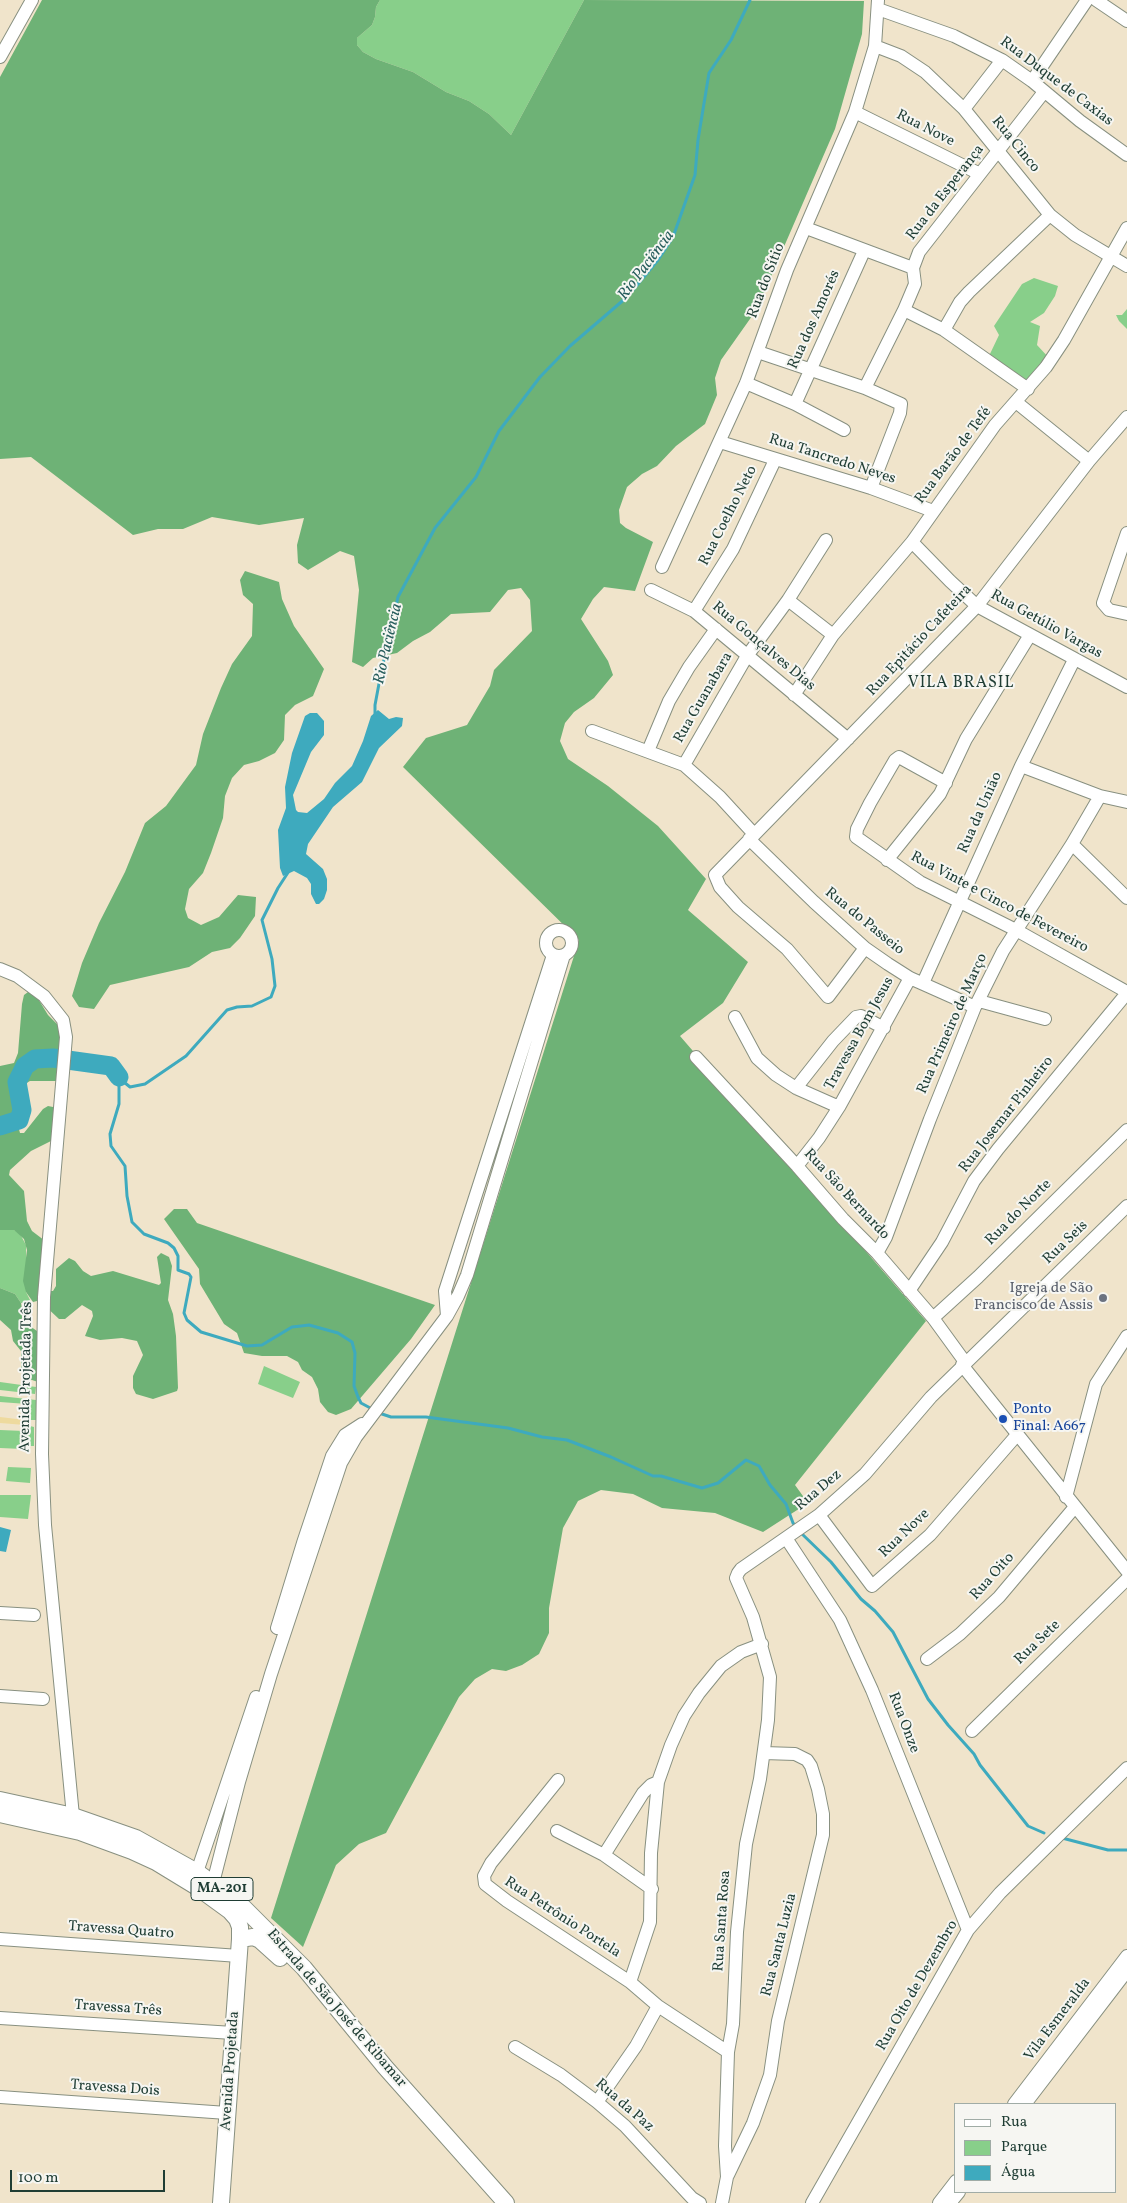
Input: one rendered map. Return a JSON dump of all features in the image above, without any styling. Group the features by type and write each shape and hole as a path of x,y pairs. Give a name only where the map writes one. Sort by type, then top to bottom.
{"main road":[{"name":"Estrada de São José de Ribamar","path":"0,1800 73,1816 136,1838 213,1883 266,1927 304,1968 385,2067 506,2203"},
{"name":"Estrada de São José de Ribamar","path":"0,1814 80,1832 123,1847 156,1862 197,1887 230,1911 240,1927 240,1939"},
{"path":"240,1939 253,1937 269,1947 385,2067"},
{"name":"Avenida Projetada","path":"221,2203 240,1939"}],"street":[{"path":"0,57 32,0"},
{"path":"1032,81 1087,0"},
{"path":"1096,0 1127,21"},
{"name":"Rua Duque de Caxias","path":"878,5 984,49 1032,81 1080,121 1127,155"},
{"name":"Rua do Sítio","path":"662,567 746,383 787,270 855,112 875,46 878,5"},
{"name":"Rua Cinco","path":"875,46 901,56 925,72 964,109 1050,215 1075,235 1127,266"},
{"path":"964,109 1002,60"},
{"name":"Rua da Esperança","path":"913,268 919,252 1044,92"},
{"name":"Rua Nove","path":"855,112 980,174"},
{"path":"944,330 960,302 969,292 1050,215"},
{"path":"806,228 913,268 915,284 865,388"},
{"name":"Rua Barão de Tefé","path":"794,695 833,635 912,542 995,425 1028,389 1064,340 1127,228"},
{"name":"Rua dos Amorés","path":"795,404 864,251"},
{"path":"904,310 944,330 1028,389"},
{"path":"758,352 810,368 865,388 901,404 900,413 871,488"},
{"path":"746,383 795,404 844,430"},
{"path":"1016,402 1089,461"},
{"name":"Rua Epitácio Cafeteira","path":"865,948 828,997 787,949 738,907 720,887 715,878 718,870 977,606 1089,461 1127,417"},
{"name":"Rua Tancredo Neves","path":"720,442 871,488 933,511"},
{"name":"Rua Coelho Neto","path":"694,611 733,549 775,460"},
{"path":"1122,614 1105,607 1103,599 1126,539"},
{"name":"Rua Guanabara","path":"684,765 747,656 788,600 826,540"},
{"name":"Rua Getúlio Vargas","path":"912,542 950,582 977,606 1127,687"},
{"name":"Rua Gonçalves Dias","path":"650,590 694,611 848,739"},
{"path":"788,600 833,635"},
{"path":"648,751 672,695 716,630"},
{"path":"888,860 940,794 966,739 1030,635"},
{"name":"Rua da União","path":"923,982 1020,766 1074,660"},
{"name":"Rua do Passeio","path":"592,731 684,765 720,797 751,837 814,902 865,948 910,978 977,1004 1045,1019"},
{"name":"Rua Vinte e Cinco de Fevereiro","path":"946,783 899,757 895,760 870,803 856,833 858,839 920,882 1016,930 1127,992"},
{"path":"1020,766 1100,796 1127,802"},
{"name":"Rua Primeiro de Março","path":"877,1253 886,1237 930,1119 977,1004 1003,951 1072,844 1100,796"},
{"path":"1072,844 1127,898"},
{"path":"197,1872 234,1780 302,1564 341,1463 368,1420 447,1316 467,1275 558,955"},
{"name":"Avenida Projetada Três","path":"0,969 31,986 44,996 63,1020 65,1029 66,1054 44,1297 42,1454 45,1525 73,1816"},
{"name":"Travessa Bom Jesus","path":"797,1166 819,1138 839,1107 910,978"},
{"name":"Rua Josemar Pinheiro","path":"909,1291 942,1242 974,1181 1127,992"},
{"path":"796,1088 833,1041 856,1017 861,1016 884,1028"},
{"name":"Travessa Bom Jesus","path":"735,1017 757,1058 776,1075 796,1088 839,1107"},
{"name":"Rua São Bernardo","path":"696,1057 877,1253 933,1318 1016,1436 1127,1571"},
{"name":"Rua do Norte","path":"933,1318 978,1277 1127,1130"},
{"name":"Rua Seis","path":"964,1364 1127,1206"},
{"path":"1066,1497 1096,1384 1127,1336"},
{"name":"Rua Dez","path":"762,1644 736,1578 741,1569 819,1515 865,1474 931,1397 964,1364"},
{"name":"Rua Nove","path":"819,1515 872,1586 930,1535 1016,1436"},
{"name":"Rua Oito","path":"927,1659 960,1634 999,1597 1074,1508"},
{"name":"Rua Onze","path":"790,1535 840,1620 872,1690 968,1930"},
{"name":"Rua Sete","path":"972,1731 1127,1579"},
{"path":"0,1613 34,1615"},
{"path":"630,1982 650,1922 652,1853 658,1782 671,1745 684,1716 699,1693 721,1666 741,1652 762,1644"},
{"name":"Rua Santa Rosa","path":"722,2203 726,2177 728,2052 733,2024 737,1932 746,1844 764,1753 768,1720 770,1677 762,1644"},
{"path":"0,1696 43,1699"},
{"name":"Rua Santa Luzia","path":"726,2177 753,2123 770,2075 778,2021 823,1835 823,1814 818,1789 811,1766 807,1760 795,1754 764,1753"},
{"name":"Rua Oito de Dezembro","path":"812,2203 968,1930 1000,1893 1127,1768"},
{"path":"213,1883 234,1780"},
{"name":"Rua Petrônio Portela","path":"558,1780 491,1863 484,1876 484,1884 630,1982 658,2006 728,2052"},
{"path":"604,1855 643,1793 651,1785 658,1782"},
{"path":"557,1831 604,1855 652,1889"},
{"name":"Travessa Quatro","path":"0,1939 239,1956"},
{"name":"Vila Esmeralda","path":"1015,2103 1127,1956"},
{"name":"Vila Esmeralda","path":"1026,2103 1127,1971"},
{"path":"597,2102 636,2046 658,2006"},
{"name":"Travessa Três","path":"0,2018 233,2033"},
{"name":"Rua da Paz","path":"515,2048 561,2076 597,2102 625,2126 692,2198 700,2203"},
{"name":"Travessa Dois","path":"0,2096 228,2113"},
{"path":"939,2203 954,2184"},
{"path":"950,2203 958,2193"}],"green space":[{"path":"42,0 380,0 376,7 372,25 357,38 357,45 363,52 376,59 413,72 446,92 469,101 489,114 511,135 584,0 864,1 862,34 835,129 757,309 721,360 715,378 717,395 705,424 676,446 657,466 642,474 627,487 619,510 620,523 653,542 635,591 604,587 593,599 581,619 608,661 613,675 594,698 574,712 565,723 560,741 568,759 608,786 658,826 706,879 688,910 748,962 723,1003 680,1036 926,1321 795,1485 808,1503 763,1532 715,1513 662,1508 633,1494 601,1490 578,1501 563,1528 549,1608 549,1633 539,1654 522,1665 506,1671 492,1669 475,1679 459,1697 386,1833 359,1844 336,1865 303,1947 271,1918 579,940 403,767 426,738 467,725 490,686 494,670 532,631 530,600 521,588 508,590 490,612 451,614 430,632 413,641 397,653 373,658 363,667 352,662 359,590 354,556 340,551 308,570 298,563 297,545 304,518 259,525 212,517 183,529 158,529 133,535 31,457 0,459 0,77"},
{"path":"380,0 584,0 511,135 489,114 469,101 446,92 413,72 376,59 363,52 357,45 357,38 372,25 376,7"},
{"path":"1034,278 1058,286 1055,296 1044,313 1030,322 1040,326 1037,345 1050,359 1028,384 989,356 999,335 994,326 1022,284"},
{"path":"1127,309 1127,329 1116,315 1122,315"},
{"path":"245,571 279,582 282,599 294,626 324,669 313,696 295,705 285,715 284,740 275,753 259,761 244,765 232,778 225,796 223,818 211,853 203,873 189,889 185,909 188,918 201,925 219,917 238,895 256,897 255,916 240,938 230,948 212,952 189,967 110,985 94,1009 79,1007 72,996 82,963 99,923 125,872 145,823 166,806 196,765 203,734 221,688 232,664 252,636 253,604 243,595 240,580"},
{"path":"28,992 37,997 48,1015 61,1028 57,1081 30,1081 23,1085 20,1090 17,1122 20,1133 24,1133 43,1109 48,1106 53,1107 58,1110 53,1140 31,1151 10,1170 9,1175 24,1191 27,1221 32,1231 53,1247 43,1287 37,1301 33,1302 26,1292 23,1281 27,1250 24,1239 14,1230 0,1230 0,1066 14,1063 18,1053 22,1004 24,995"},
{"path":"174,1209 187,1209 197,1223 435,1305 411,1339 351,1409 336,1415 328,1412 320,1402 318,1389 312,1377 302,1370 298,1362 287,1356 262,1356 244,1353 237,1333 224,1324 200,1284 199,1269 164,1219"},
{"path":"0,1230 19,1232 26,1245 26,1292 30,1300 27,1303 21,1303 15,1294 0,1288"},
{"path":"161,1253 169,1257 172,1266 168,1300 173,1314 176,1336 178,1388 177,1391 153,1399 136,1394 133,1388 133,1376 143,1355 137,1341 122,1338 100,1340 85,1336 93,1316 92,1311 82,1305 65,1319 59,1319 42,1303 46,1291 53,1291 56,1286 56,1269 69,1258 91,1276 113,1271 159,1285 161,1283 157,1257"},
{"path":"0,1288 15,1294 21,1303 24,1322 37,1331 43,1340 38,1382 26,1378 21,1371 21,1351 13,1341 11,1330 0,1320"},
{"path":"264,1366 300,1382 293,1398 258,1384"},
{"path":"0,1382 36,1387 35,1394 0,1390"},
{"path":"0,1396 36,1400 36,1420 26,1420 27,1404 0,1402"},
{"path":"26,1425 34,1427 34,1446 25,1446"},
{"path":"0,1430 24,1431 23,1449 0,1448"},
{"path":"8,1467 31,1468 30,1483 6,1481"},
{"path":"0,1495 31,1495 28,1519 0,1517"}],"sand":[{"path":"0,1417 25,1420 25,1425 0,1423"}],"water":[{"path":"378,710 389,719 403,718 402,726 379,748 362,782 333,807 308,844 306,854 323,869 327,879 327,890 324,899 319,904 316,904 311,894 311,884 307,878 294,871 283,876 280,868 278,830 286,808 285,787 292,753 305,716 310,713 317,713 324,721 324,735 311,752 293,795 296,810 307,813 324,799 335,783 352,766 371,716"},
{"path":"0,1527 11,1530 6,1552 0,1551"}],"waterway":[{"name":"Rio Paciência","path":"375,715 381,673 398,597 435,528 476,477 499,431 540,377 570,346 627,297 658,260 673,237 695,175 698,140 709,73 731,40 750,0"},
{"name":"Rio Paciência","path":"119,1078 130,1087 145,1084 186,1056 227,1010 252,1006 271,997 275,986 272,959 262,920 289,871"},
{"name":"Rio Paciência","path":"0,1126 19,1120 22,1110 17,1082 25,1066 35,1059 53,1058 111,1066 119,1077"},
{"path":"119,1077 119,1104 110,1134 111,1146 125,1166 127,1196 132,1222 144,1234 168,1243 174,1248 178,1256 178,1270 189,1274 191,1277 184,1313 187,1320 201,1332 247,1346 262,1345 292,1327 309,1325 338,1333 352,1342 355,1353 354,1386 358,1397 361,1403 374,1410"},
{"path":"379,1413 391,1417 426,1417 508,1428 542,1437 567,1440 653,1476 661,1476 702,1488 718,1483 746,1460 759,1466 770,1485 786,1504 793,1523 797,1528"},
{"path":"801,1533 831,1562 861,1599 875,1611 893,1632 928,1699 974,1754 980,1765 1028,1826 1044,1833"},
{"path":"1062,1838 1108,1850 1127,1850"}],"place":[{"name":"Igreja de São Francisco de Assis","path":"1103,1298"},
{"name":"Ponto Final: A667","path":"1003,1419"}],"district":[{"name":"VILA BRASIL","path":"961,684"}]}
